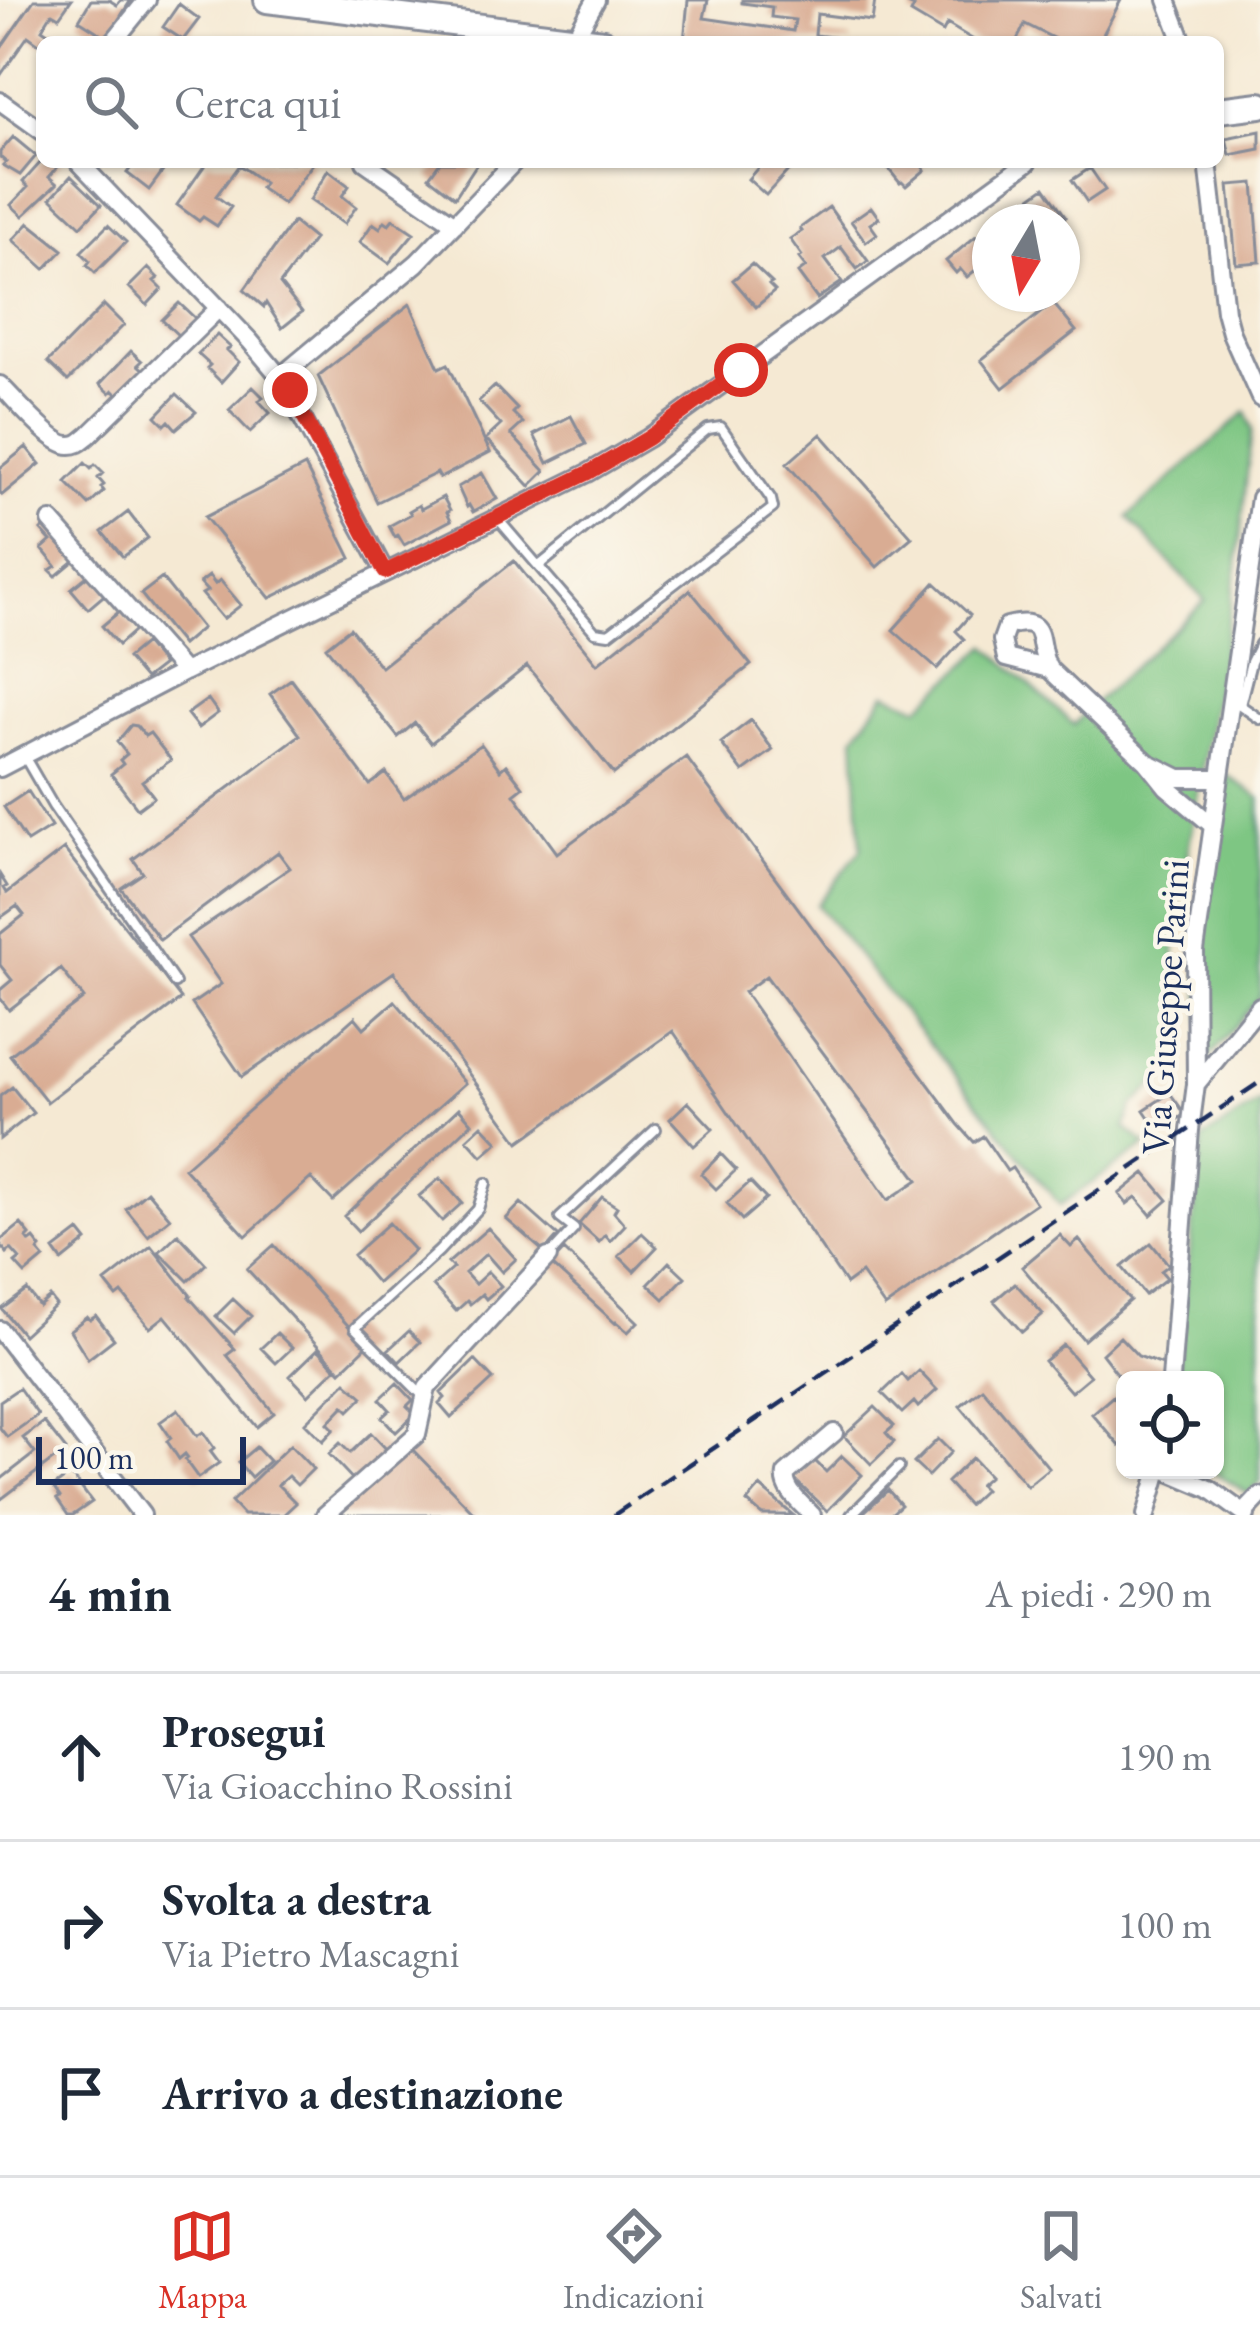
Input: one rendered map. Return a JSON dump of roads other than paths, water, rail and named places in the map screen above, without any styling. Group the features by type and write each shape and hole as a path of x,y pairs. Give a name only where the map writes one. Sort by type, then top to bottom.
{"street":[{"path":"118,36 146,0"},
{"path":"267,0 556,36"},
{"path":"594,36 596,0"},
{"path":"1167,0 1181,36"},
{"path":"0,101 36,127"},
{"path":"1224,109 1260,105"},
{"path":"85,168 280,377 385,572"},
{"path":"374,168 455,224"},
{"path":"280,377 387,290 508,168"},
{"path":"0,768 588,473 648,438 1020,168"},
{"path":"1209,168 1225,311 1260,398"},
{"path":"0,385 55,439 75,444 219,308"},
{"name":"Via Giuseppe Parini","path":"1173,1371 1196,1084 1194,961 1219,778 1235,702 1260,497"},
{"path":"51,521 184,672"},
{"path":"1049,669 1212,825"},
{"path":"1147,762 1179,778 1219,778"},
{"path":"1196,1084 1260,1006"},
{"path":"325,1515 417,1434 427,1388 548,1257"},
{"path":"0,1330 142,1515"},
{"path":"812,1515 784,1479 834,1432"},
{"path":"1146,1515 1159,1479"},
{"path":"1185,1479 1210,1489 1245,1514 1260,1496"}],"lane":[{"path":"497,518 595,632 609,634 773,508 771,499 721,427 708,429 539,566"},
{"path":"1260,644 1235,702 1260,719"},
{"path":"24,756 175,983"},
{"path":"548,1257 574,1229 560,1218 656,1129"},
{"path":"424,1398 355,1328 478,1209 486,1183"},
{"path":"851,1515 899,1467"}],"railway":[{"path":"614,1515 1260,1082"}]}
